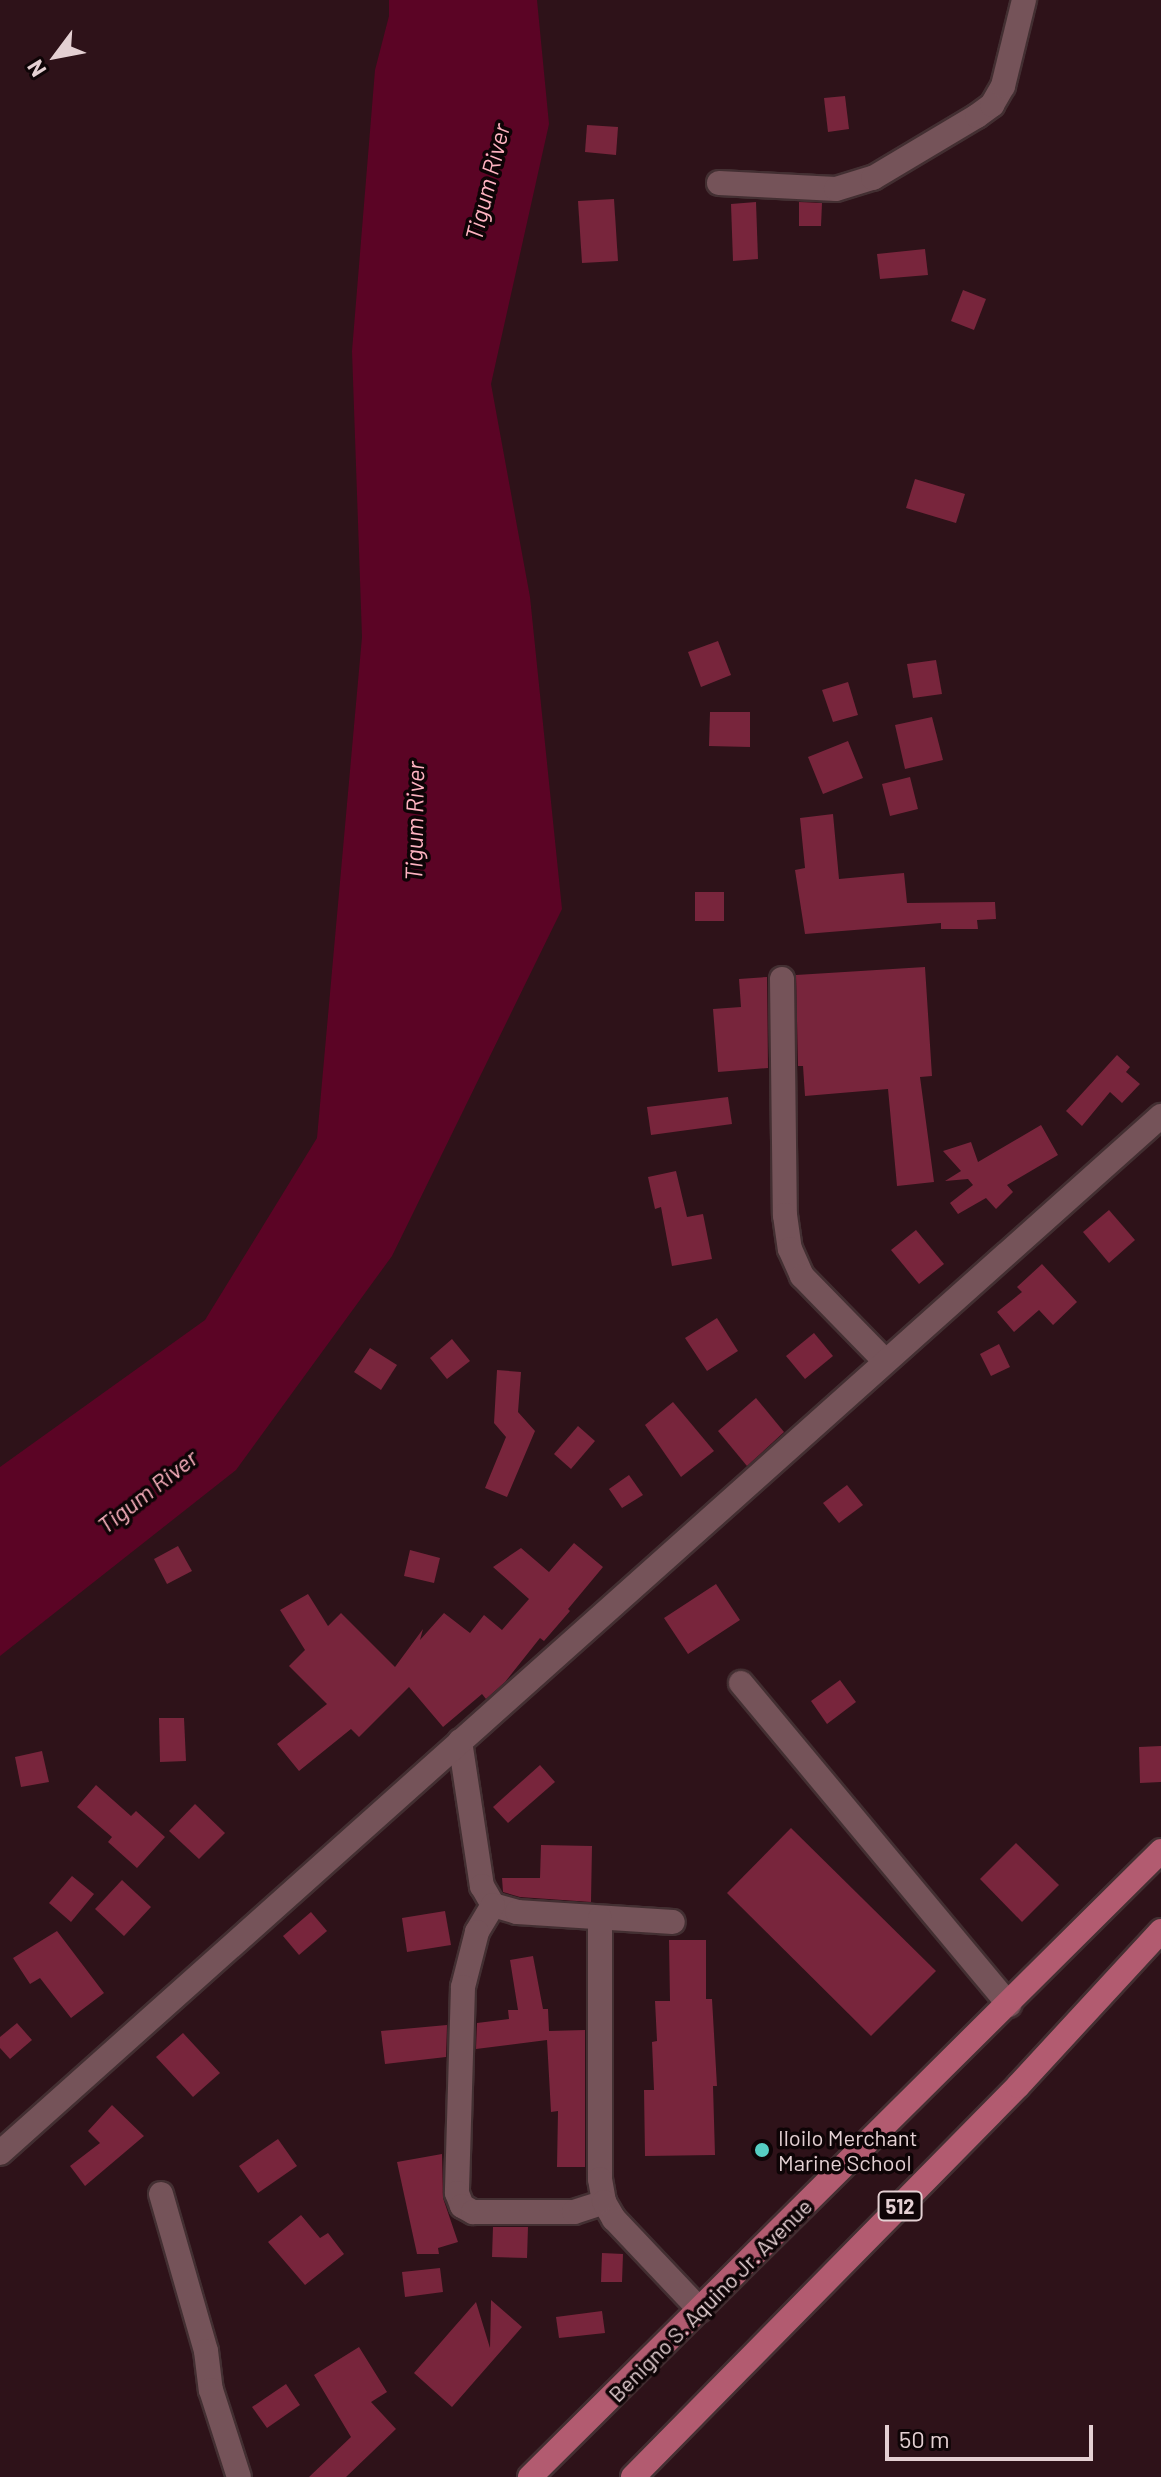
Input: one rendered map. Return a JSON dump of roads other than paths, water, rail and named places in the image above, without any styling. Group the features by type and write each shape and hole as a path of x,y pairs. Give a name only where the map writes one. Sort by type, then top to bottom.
{"main road":[{"name":"Benigno S. Aquino Jr. Avenue","path":"530,2477 1161,1851"},
{"name":"512","path":"633,2477 1018,2086 1161,1931"}],"street":[{"path":"719,183 836,189 873,178 977,116 992,105 1003,86 1024,0"},
{"path":"782,979 785,1215 790,1249 802,1276 885,1361"},
{"path":"0,2153 1161,1116"},
{"path":"741,1683 1009,2005"},
{"path":"460,1741 482,1886 493,1905 517,1912 673,1922"},
{"path":"493,1905 477,1932 463,1987 457,2193 462,2206 473,2212 574,2212 604,2202"},
{"path":"600,1918 600,2179 604,2202 614,2219 700,2310"},
{"path":"161,2194 206,2351 211,2390 239,2477"}],"water":[{"name":"Tigum River","path":"389,0 537,0 549,124 491,384 530,597 562,909 392,1256 236,1470 0,1656 0,1467 205,1320 317,1138 362,637 352,351 375,70 389,16"}],"place":[{"name":"Iloilo Merchant Marine School","path":"762,2150"}]}
